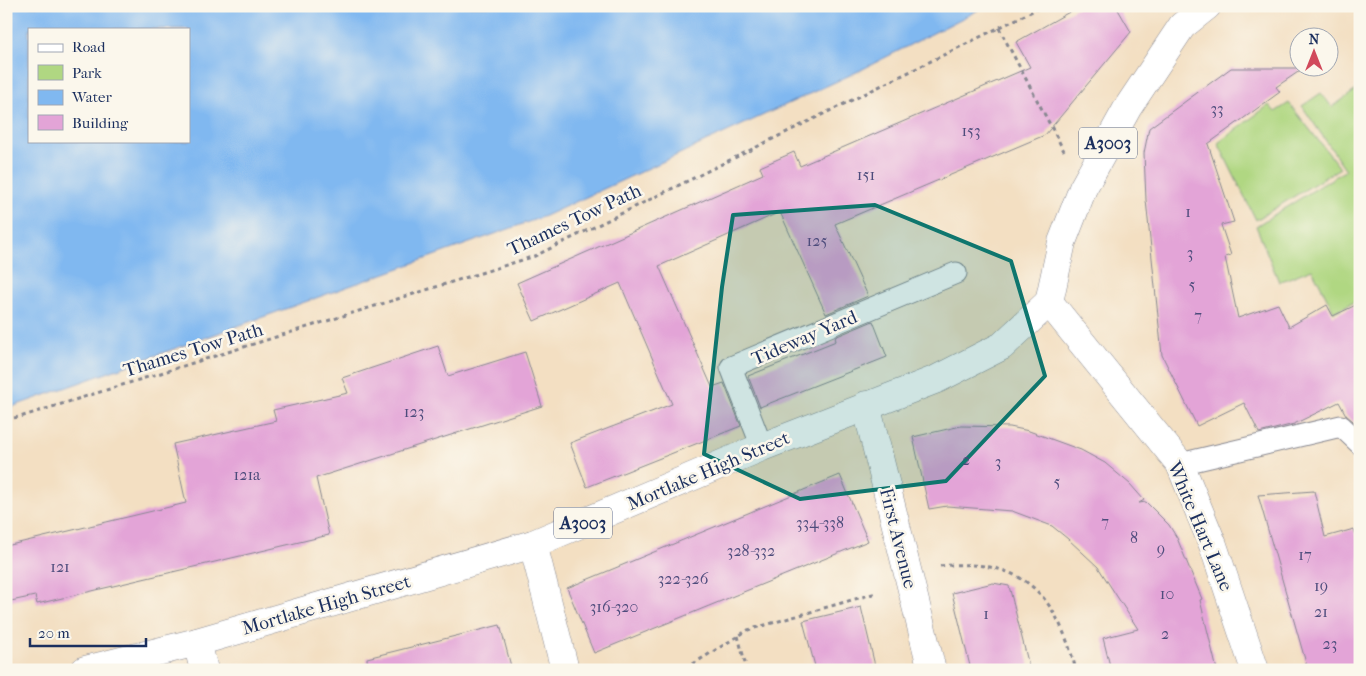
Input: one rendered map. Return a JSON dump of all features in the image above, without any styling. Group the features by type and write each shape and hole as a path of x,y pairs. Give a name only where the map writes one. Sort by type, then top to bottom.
{"main road":[{"name":"A3003","path":"1049,302 1062,242 1083,188 1128,107 1182,26 1207,6"},
{"name":"Mortlake High Street","path":"85,670 197,642 533,544 762,447 936,379 1002,346 1049,302"},
{"name":"White Hart Lane","path":"1049,302 1180,464 1213,545 1255,670"},
{"name":"First Avenue","path":"866,406 932,670"},
{"path":"533,544 565,670"},
{"path":"197,642 204,670"}],"lane":[{"name":"Tideway Yard","path":"762,447 731,367 956,273"},
{"path":"1180,464 1341,426 1360,444"}],"path":[{"name":"Thames Tow Path","path":"6,419 20,417 535,256 1043,6"},
{"path":"999,28 1083,188"},
{"path":"678,670 688,667 748,630 942,566 992,567 1020,577 1044,595 1067,637 1076,670"},
{"path":"738,636 747,670"}],"highlighted area":[{"path":"875,205 1011,261 1045,376 946,481 800,499 704,454 722,287 733,215"}],"green space":[{"path":"1359,88 1360,299 1334,312 1312,269 1279,282 1256,226 1346,170 1302,106 1321,93 1332,107"},
{"path":"1289,103 1340,168 1256,220 1218,143 1269,105 1275,112"}],"water":[{"path":"6,6 986,6 859,71 545,216 6,409"}],"building":[{"path":"1080,6 1116,6 1131,32 1045,135 835,224 868,296 826,314 780,212 659,266 712,387 724,383 741,426 587,487 570,443 672,404 620,283 534,321 517,283 763,174 760,167 794,152 800,166 1030,67 1016,42"},
{"path":"1231,68 1288,68 1289,78 1276,87 1280,92 1208,144 1234,222 1221,225 1231,255 1225,257 1238,318 1278,304 1289,327 1327,305 1333,316 1360,303 1360,427 1346,415 1339,402 1294,424 1259,433 1244,403 1197,426 1162,355 1146,200 1144,153 1149,128"},
{"path":"873,321 887,357 760,407 748,376 836,341 835,337"},
{"path":"438,346 448,376 525,352 542,406 316,478 329,535 37,604 35,596 6,602 6,546 186,503 173,444 276,421 273,410 348,393 342,378"},
{"path":"961,426 1010,427 1029,431 1081,450 1105,463 1130,484 1144,500 1139,503 1146,502 1169,525 1177,538 1202,599 1200,600 1217,670 1111,670 1103,638 1138,629 1098,567 1068,539 1052,526 1012,511 947,506 929,509 913,437"},
{"path":"840,475 868,541 594,653 567,588"},
{"path":"1314,491 1325,537 1354,529 1360,548 1360,670 1308,670 1258,495"},
{"path":"993,583 1009,586 1030,670 971,670 952,593"},
{"path":"861,607 876,670 816,670 803,621"},
{"path":"500,625 512,670 368,670 367,658"}]}
